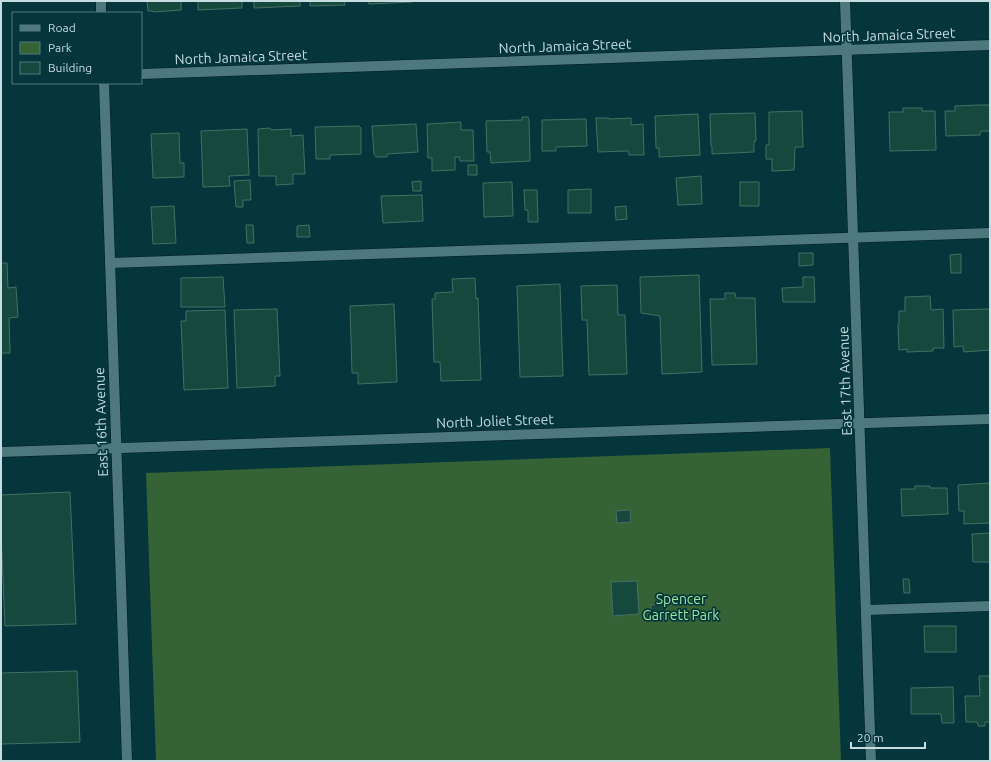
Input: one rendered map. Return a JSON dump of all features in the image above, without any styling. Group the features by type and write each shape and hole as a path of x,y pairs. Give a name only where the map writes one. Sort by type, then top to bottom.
{"street":[{"path":"101,1 101,12"},
{"name":"East 17th Avenue","path":"845,1 871,761"},
{"name":"North Jamaica Street","path":"142,74 990,45"},
{"name":"East 16th Avenue","path":"104,84 127,761"},
{"path":"110,263 990,234"},
{"name":"North Joliet Street","path":"1,452 990,419"},
{"path":"866,610 990,606"}],"green space":[{"name":"Spencer Garrett Park","path":"830,448 841,761 156,761 146,473"}],"building":[{"path":"147,1 181,1 181,10 148,11"},
{"path":"198,1 242,1 242,8 198,10"},
{"path":"254,1 300,1 300,6 254,8"},
{"path":"310,1 344,1 345,5 310,6"},
{"path":"368,1 412,1 412,2 369,4"},
{"path":"990,105 990,131 981,131 980,135 946,136 945,111 955,111 955,106"},
{"path":"903,108 922,108 922,111 935,111 936,150 890,151 889,112 903,112"},
{"path":"802,111 803,147 795,147 794,170 772,171 772,159 766,159 766,145 769,145 769,112"},
{"path":"755,113 756,141 754,141 754,152 712,154 710,114"},
{"path":"698,114 700,155 659,157 659,148 656,148 655,116"},
{"path":"522,117 528,117 529,120 530,161 491,163 490,152 487,152 486,121 522,120"},
{"path":"596,118 631,118 631,125 643,124 644,155 629,155 628,151 598,152"},
{"path":"586,119 587,146 556,147 556,151 542,151 542,120"},
{"path":"461,122 461,130 473,130 474,161 460,161 459,157 455,157 455,170 432,171 432,158 428,158 427,124"},
{"path":"416,124 418,152 387,154 387,157 376,157 374,154 372,126"},
{"path":"359,126 361,128 361,154 330,155 330,159 316,159 315,127"},
{"path":"270,128 271,130 291,129 291,136 303,135 305,174 293,174 293,184 276,185 276,176 259,176 258,129"},
{"path":"247,129 249,175 229,176 230,186 203,187 201,131"},
{"path":"179,133 180,163 184,163 184,177 153,178 151,134"},
{"path":"468,165 477,165 477,175 468,175"},
{"path":"701,176 702,204 678,205 676,178"},
{"path":"250,180 251,200 243,200 243,207 236,207 234,181"},
{"path":"421,181 421,191 413,191 412,182"},
{"path":"512,182 513,216 484,217 483,183"},
{"path":"740,182 759,182 759,206 740,206"},
{"path":"591,189 591,213 568,213 568,190"},
{"path":"524,190 537,190 538,222 528,222 528,210 525,210"},
{"path":"422,195 423,221 383,223 381,196"},
{"path":"174,206 176,243 153,244 151,207"},
{"path":"626,206 627,219 616,220 615,207"},
{"path":"246,225 253,225 254,243 247,243"},
{"path":"309,225 310,237 297,237 297,226"},
{"path":"799,253 813,253 813,265 799,266"},
{"path":"961,254 961,273 951,273 950,255"},
{"path":"1,263 7,263 8,288 16,287 18,317 9,318 10,353 1,353"},
{"path":"699,275 702,372 662,374 660,316 641,313 640,277"},
{"path":"223,277 225,307 181,307 181,278"},
{"path":"803,277 814,277 815,302 783,302 782,288 803,287"},
{"path":"475,278 476,299 478,298 481,380 441,381 440,362 434,362 432,299 435,299 435,293 453,292 452,279"},
{"path":"560,284 563,376 520,377 517,286"},
{"path":"617,285 618,315 625,315 627,374 589,375 587,320 582,320 581,286"},
{"path":"725,293 735,293 736,298 755,298 757,364 712,365 710,299 725,299"},
{"path":"930,296 931,310 943,309 944,348 933,348 933,351 907,352 907,349 899,350 899,311 905,311 905,297"},
{"path":"394,304 397,382 358,384 358,373 352,373 350,306"},
{"path":"277,309 280,376 275,376 275,386 237,388 234,310"},
{"path":"990,309 990,350 964,352 963,346 954,347 953,310"},
{"path":"225,310 228,388 184,390 181,321 186,321 186,311"},
{"path":"990,483 990,523 964,524 964,511 959,511 958,485"},
{"path":"915,486 947,488 948,514 902,516 901,489 915,489"},
{"path":"70,492 76,624 5,626 1,495"},
{"path":"630,510 631,522 617,523 616,511"},
{"path":"990,533 990,562 973,562 972,534"},
{"path":"903,579 909,579 910,593 904,593"},
{"path":"637,581 639,614 613,616 611,582"},
{"path":"666,604 667,615 651,616 651,605"},
{"path":"924,626 956,626 956,652 925,652"},
{"path":"77,671 80,742 1,744 1,673"},
{"path":"979,676 990,676 990,722 985,722 985,726 978,726 977,722 966,722 965,696 980,696"},
{"path":"953,687 954,723 942,723 941,714 911,714 911,688"}]}
